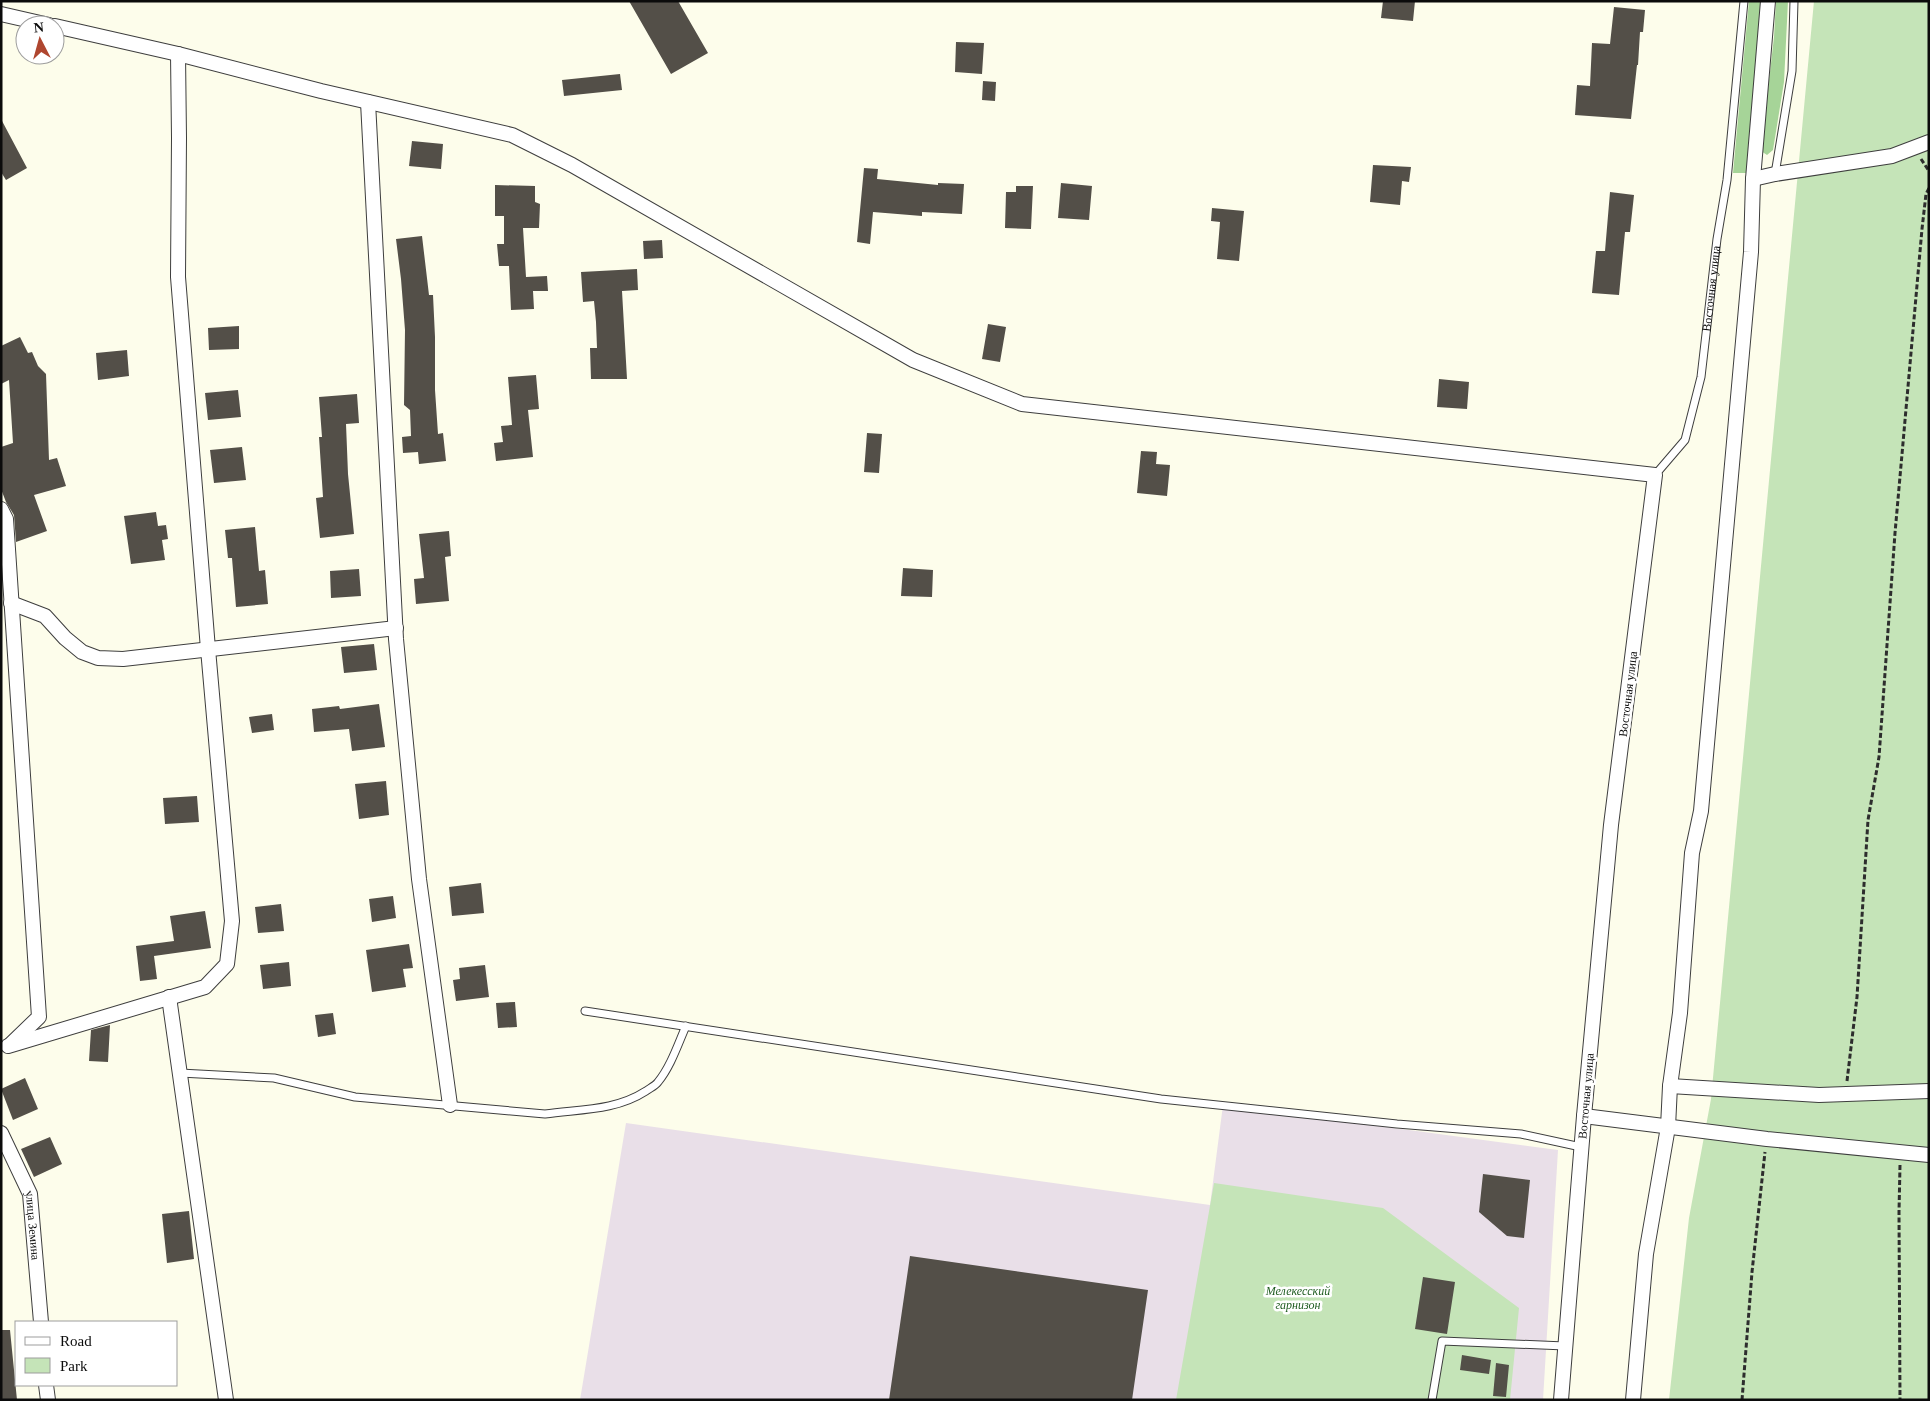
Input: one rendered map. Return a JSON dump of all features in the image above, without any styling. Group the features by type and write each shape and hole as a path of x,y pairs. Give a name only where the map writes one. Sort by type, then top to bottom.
{"street":[{"path":"1633,1400 1646,1254 1668,1127 1670,1086 1680,1013 1692,853 1701,811 1751,252 1753,179 1768,1"},
{"path":"1,14 15,17"},
{"path":"65,28 512,135 572,166 913,360 1022,404 1655,475"},
{"path":"5,1049 205,986 227,964 232,921 178,277 178,54"},
{"path":"368,102 396,628 419,879 450,1105"},
{"path":"1753,179 1892,156 1929,142"},
{"name":"Восточная улица","path":"1561,1400 1581,1147 1611,825 1655,475"},
{"path":"3,514 11,603 39,1017 5,1049"},
{"path":"11,603 45,616 64,638 82,652 98,658 123,659 396,628"},
{"path":"169,997 226,1400"},
{"path":"1670,1086 1819,1095 1929,1091"},
{"path":"1584,1116 1767,1139 1929,1155"},
{"name":"улица Земина","path":"1,1133 30,1194 41,1321"},
{"path":"46,1386 48,1400"}],"lane":[{"name":"Восточная улица","path":"1655,475 1685,440 1701,377 1717,239 1728,180 1744,1"},
{"path":"1775,174 1792,71 1794,1"},
{"path":"585,1011 1161,1099 1397,1124 1521,1134 1581,1147"},
{"path":"180,1072 274,1078 355,1096 545,1114 604,1108 632,1100 658,1083 686,1026"},
{"path":"1432,1400 1442,1341 1565,1346"}],"path":[{"path":"1846,1094 1856,996 1868,820 1879,757 1895,533 1922,230 1926,194 1929,188"},
{"path":"1742,1400 1752,1272 1767,1139"},
{"path":"1900,1153 1898,1212 1900,1400"}],"shaded area":[{"path":"1223,1105 1558,1150 1543,1400 580,1400 626,1123 1210,1205"}],"green space":[{"path":"1749,1 1763,1 1748,173 1733,173"},
{"path":"1776,1 1788,1 1784,82 1773,150 1767,155 1761,151 1774,37"},
{"path":"1814,1 1929,1 1929,1400 1669,1400 1689,1218 1711,1099"},
{"name":"Мелекесский гарнизон","path":"1214,1183 1383,1208 1519,1308 1510,1400 1176,1400"}],"building":[{"path":"629,1 678,1 708,53 671,74"},
{"path":"1383,1 1415,1 1413,21 1381,18"},
{"path":"1614,7 1645,10 1643,32 1640,32 1631,119 1575,115 1577,85 1590,86 1592,43 1610,44"},
{"path":"956,42 984,43 982,74 955,72"},
{"path":"620,74 622,90 564,96 562,80"},
{"path":"983,81 996,82 995,101 982,100"},
{"path":"1,119 27,168 6,180 1,172"},
{"path":"412,141 443,144 441,169 409,166"},
{"path":"1373,165 1411,167 1409,182 1402,181 1400,205 1370,202"},
{"path":"864,168 878,169 877,179 938,185 938,183 964,184 962,214 922,212 922,216 873,212 870,244 857,242"},
{"path":"1061,183 1092,186 1089,220 1058,218"},
{"path":"495,185 535,186 535,202 540,204 539,228 523,228 526,277 547,276 548,291 533,291 534,309 511,310 509,266 499,266 497,244 504,244 504,216 495,216"},
{"path":"1016,186 1033,186 1031,229 1005,228 1006,192 1016,192"},
{"path":"1610,192 1634,195 1630,232 1625,232 1619,295 1592,293 1596,251 1605,251"},
{"path":"1212,208 1244,211 1239,261 1217,259 1220,222 1211,221"},
{"path":"422,236 429,295 433,295 438,434 443,433 446,461 419,464 418,452 403,453 402,437 411,436 410,410 404,405 405,330 396,239"},
{"path":"662,240 663,258 644,259 643,241"},
{"path":"637,269 638,290 622,291 627,379 591,379 590,348 597,348 596,322 594,301 583,302 581,272"},
{"path":"988,324 1006,327 1000,362 982,359"},
{"path":"239,326 239,349 209,350 208,328"},
{"path":"20,337 28,353 32,352 38,366 46,374 49,460 57,458 66,486 34,495 47,531 16,542 14,515 1,489 1,447 13,443 9,380 1,384 1,346"},
{"path":"127,350 129,376 98,380 96,353"},
{"path":"536,375 539,409 528,410 533,457 496,461 494,443 503,442 501,426 512,425 508,377"},
{"path":"1439,379 1469,382 1467,409 1437,407"},
{"path":"238,390 241,417 208,420 205,393"},
{"path":"357,394 359,423 346,424 348,474 354,534 320,538 316,498 323,497 319,437 322,437 319,397"},
{"path":"867,433 882,434 879,473 864,472"},
{"path":"242,447 246,480 214,483 210,450"},
{"path":"1141,451 1157,452 1156,464 1170,465 1167,496 1137,493"},
{"path":"156,512 158,526 166,525 168,539 162,540 165,560 131,564 124,516"},
{"path":"255,527 259,571 265,570 268,604 236,607 232,558 228,558 225,530"},
{"path":"449,531 451,556 445,557 449,601 416,604 414,579 424,578 419,534"},
{"path":"903,568 933,570 932,597 901,596"},
{"path":"359,569 361,596 331,598 330,571"},
{"path":"374,644 377,670 344,673 341,647"},
{"path":"379,704 385,747 352,751 349,729 314,732 312,709 339,706 340,709"},
{"path":"272,714 274,730 252,733 249,717"},
{"path":"386,781 389,815 359,819 355,784"},
{"path":"197,796 199,822 165,824 163,798"},
{"path":"481,883 484,913 452,916 449,887"},
{"path":"393,896 396,918 372,922 369,899"},
{"path":"281,904 284,931 258,933 255,907"},
{"path":"205,911 211,948 154,956 157,979 140,981 136,946 174,941 170,916"},
{"path":"409,944 413,968 403,969 406,987 372,992 366,950"},
{"path":"289,962 291,986 263,989 260,965"},
{"path":"485,965 489,997 456,1001 453,980 460,979 459,968"},
{"path":"515,1002 517,1027 498,1028 496,1003"},
{"path":"333,1013 336,1034 318,1037 315,1015"},
{"path":"110,1025 108,1062 89,1061 91,1030"},
{"path":"25,1078 38,1109 13,1120 1,1089"},
{"path":"50,1137 62,1164 34,1177 21,1149"},
{"path":"1483,1174 1530,1180 1524,1238 1507,1236 1479,1212"},
{"path":"189,1211 194,1259 167,1263 162,1214"},
{"path":"910,1256 1148,1290 1132,1400 889,1400"},
{"path":"1423,1277 1455,1282 1447,1334 1415,1329"},
{"path":"1,1330 10,1330 17,1400 1,1400"},
{"path":"1462,1355 1491,1360 1489,1374 1460,1370"},
{"path":"1496,1363 1509,1365 1506,1397 1493,1396"}]}
